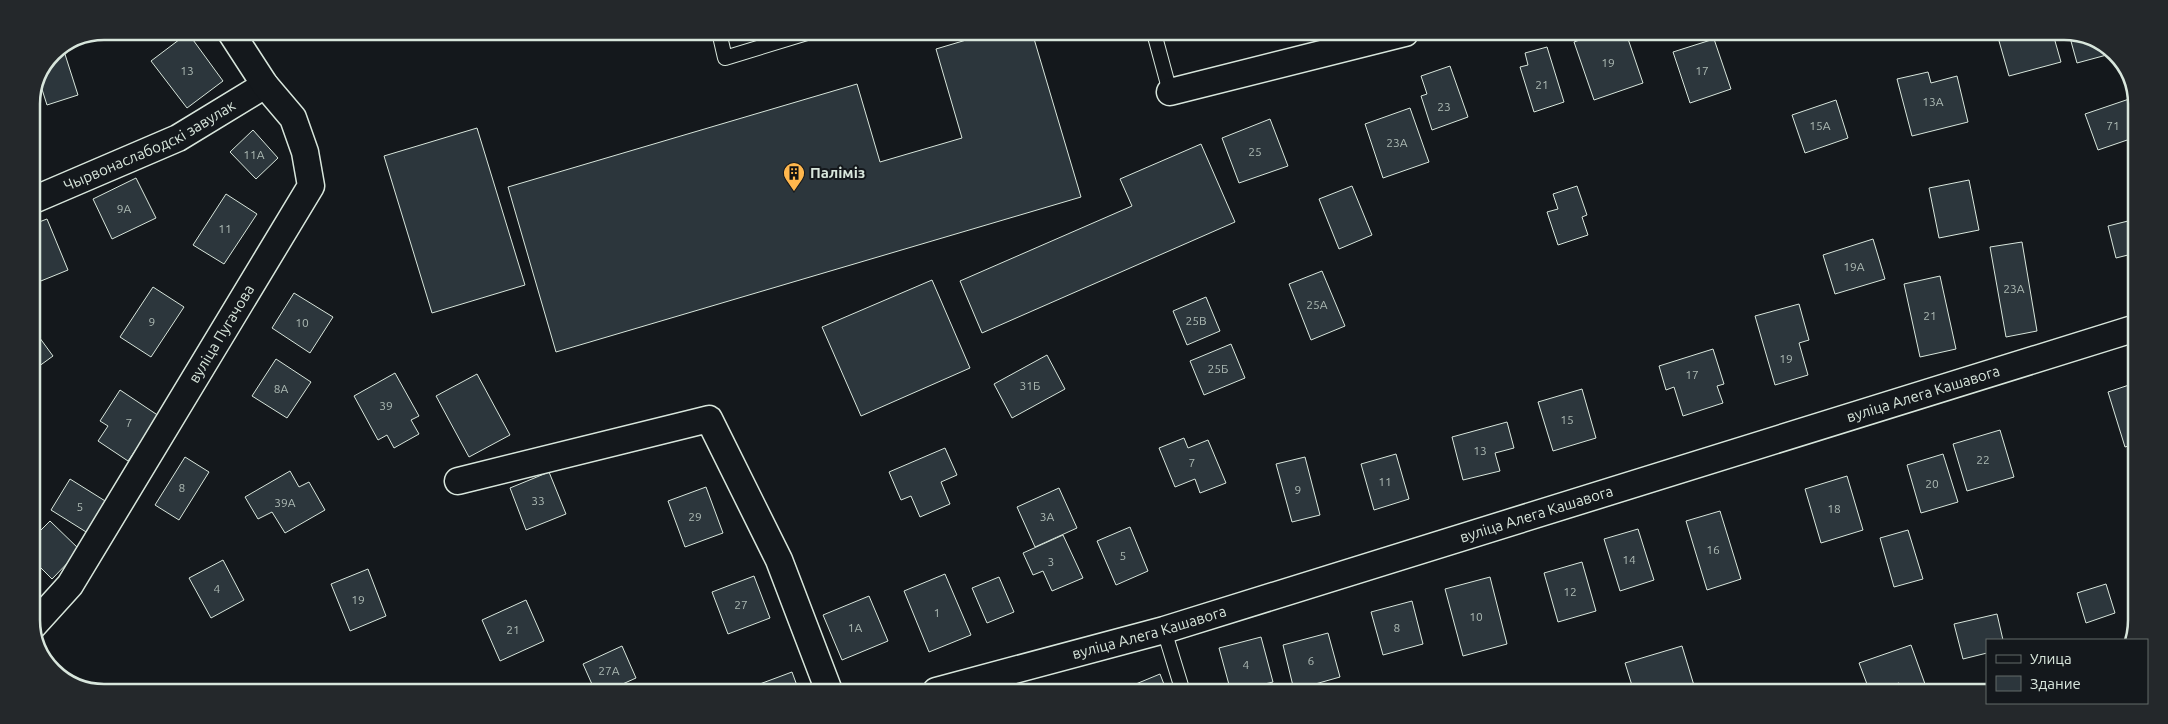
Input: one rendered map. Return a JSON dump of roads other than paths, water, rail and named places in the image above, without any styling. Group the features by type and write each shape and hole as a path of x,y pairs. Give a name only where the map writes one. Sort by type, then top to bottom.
{"street":[{"name":"вуліца Пугачова","path":"40,618 70,585 311,186 305,152 293,118 265,85 236,40"},
{"path":"1170,92 1377,40"},
{"name":"Чырвонаслабодскі завулак","path":"40,197 178,138 265,85"},
{"name":"вуліца Алега Кашавога","path":"962,684 1164,630 2128,330"},
{"path":"458,481 709,419 779,560 826,684"}],"lane":[{"path":"721,40 725,58 784,40"},
{"path":"1156,40 1170,92"},
{"path":"1164,630 1181,684"}],"place":[{"name":"Паліміз","path":"794,192"}]}
